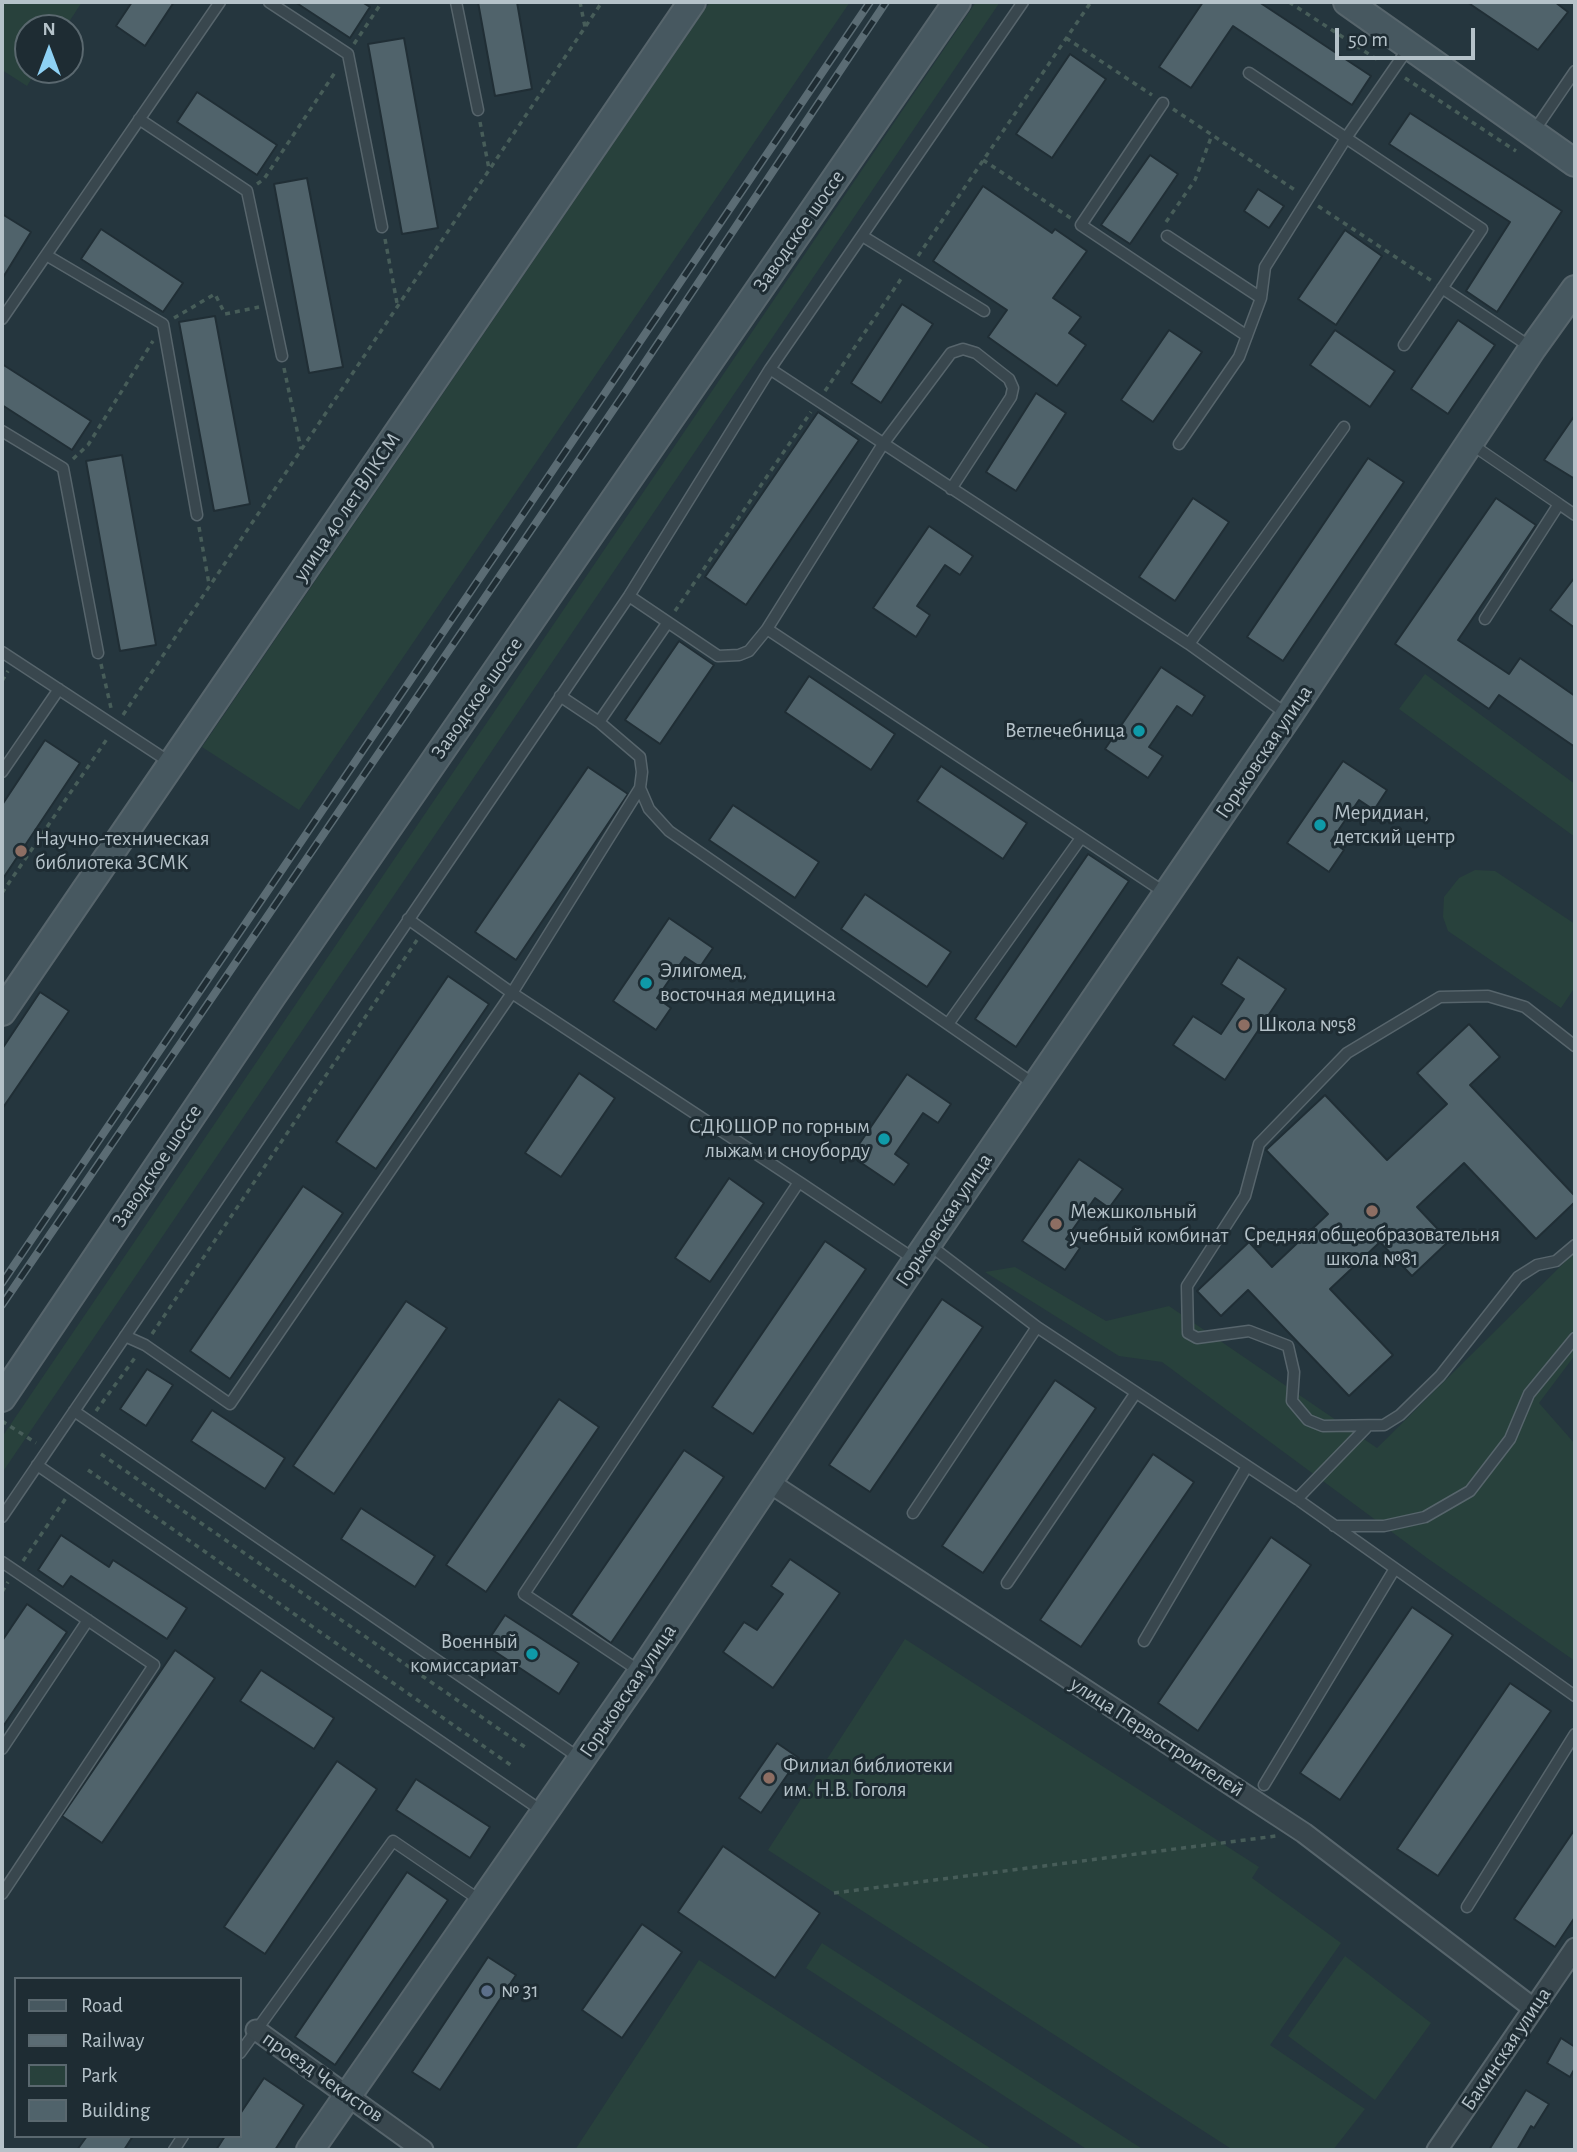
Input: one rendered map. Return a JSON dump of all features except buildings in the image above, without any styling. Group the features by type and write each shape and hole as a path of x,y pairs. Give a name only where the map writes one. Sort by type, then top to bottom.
{"street":[{"name":"улица 40 лет ВЛКСМ","path":"2,1012 692,2"},
{"name":"Заводское шоссе","path":"2,1398 273,995 957,2"},
{"path":"1347,2 1409,47 1526,142 1575,163"},
{"name":"Горьковская улица","path":"310,2150 641,1673 922,1252 1289,715 1471,444 1532,348 1575,289"},
{"name":"улица Первостроителей","path":"770,1483 1304,1833 1533,2008"},
{"name":"Бакинская улица","path":"1437,2150 1575,1948"},
{"name":"проезд Чекистов","path":"256,2030 423,2150"}],"lane":[{"path":"2,319 220,2"},
{"path":"269,2 348,54 382,227"},
{"path":"456,2 478,110"},
{"path":"2,1517 629,596 770,369 1023,2"},
{"path":"1179,444 1239,357 1261,298 1265,267 1346,138 1409,47"},
{"path":"1526,142 1575,71"},
{"path":"1249,73 1482,229 1404,345"},
{"path":"1163,103 1081,225 1247,336"},
{"path":"139,119 247,191 282,356"},
{"path":"1167,236 1261,298"},
{"path":"863,237 984,311"},
{"path":"46,255 163,324 197,515"},
{"path":"1442,289 1532,348"},
{"path":"629,596 718,656 739,655 749,651 768,629 883,444 951,354 963,349 976,353 1009,379 1013,388 1011,397 951,489"},
{"path":"770,369 1189,644 1289,715"},
{"path":"1189,644 1344,427"},
{"path":"2,431 64,468 98,653"},
{"path":"1471,444 1575,515"},
{"path":"1485,619 1559,504"},
{"path":"599,722 668,622"},
{"path":"768,629 1167,894"},
{"path":"2,652 172,763"},
{"path":"2,772 59,689"},
{"path":"125,1336 145,1345 230,1404 512,993 640,788 640,757 599,722 560,696"},
{"path":"640,788 649,809 669,831 1035,1085"},
{"path":"948,1024 1081,838"},
{"path":"408,919 512,993 799,1182 922,1252 1246,1468 1297,1499 1575,1696"},
{"path":"1575,1046 1525,1007 1488,996 1440,997 1347,1053 1259,1144 1245,1196 1187,1286 1188,1333 1197,1338 1249,1331 1288,1346 1294,1372 1292,1401 1308,1420 1323,1426 1366,1428 1384,1425 1400,1415 1440,1376 1518,1277 1537,1265 1556,1261 1575,1245"},
{"path":"641,1673 524,1594 799,1182"},
{"path":"913,1513 1037,1327"},
{"path":"1334,1526 1384,1526 1425,1517 1470,1491 1510,1439 1529,1394 1575,1338"},
{"path":"1007,1583 1135,1394"},
{"path":"74,1411 582,1759"},
{"path":"1297,1499 1366,1428"},
{"path":"37,1465 543,1812"},
{"path":"1144,1641 1246,1468"},
{"path":"2,1562 154,1665 2,1894"},
{"path":"1264,1785 1394,1570"},
{"path":"2,1749 88,1620"},
{"path":"1467,1907 1575,1734"},
{"path":"242,2050 393,1841 482,1901"}],"path":[{"path":"247,191 264,179 382,2"},
{"path":"580,2 585,27"},
{"path":"2,893 602,2"},
{"path":"668,622 1091,2"},
{"path":"1289,2 1393,70 1526,142"},
{"path":"1066,38 1442,289"},
{"path":"478,110 489,169"},
{"path":"1167,236 1161,230 1195,180 1212,135"},
{"path":"983,160 1081,225"},
{"path":"382,227 398,305"},
{"path":"282,356 301,449"},
{"path":"197,515 209,584"},
{"path":"98,653 116,727"},
{"path":"89,1421 145,1345 424,930"},
{"path":"2,1421 47,1450"},
{"path":"101,1454 525,1747"},
{"path":"88,1470 512,1766"},
{"path":"2,1592 72,1489"},
{"path":"834,1893 1304,1833"}],"green space":[{"path":"2,2 82,2 74,14 14,14 14,78 2,70"},
{"path":"710,2 850,2 299,810 202,747"},
{"path":"976,2 1000,2 2,1473 2,1437"},
{"path":"1425,674 1575,784 1575,837 1399,709"},
{"path":"1475,870 1495,871 1575,924 1575,987 1561,1008 1448,931 1443,917 1444,897 1459,878"},
{"path":"1575,1252 1575,1355 1539,1403 1575,1444 1575,1661 1427,1558 1162,1362 1119,1356 985,1272 1015,1267 1106,1321 1169,1306 1377,1448"},
{"path":"905,1639 1259,1867 1252,1878 1341,1943 1270,2045 1365,2109 1333,2150 1233,2150 768,1850"},
{"path":"822,1943 1144,2150 1088,2150 806,1968"},
{"path":"1345,1956 1431,2023 1375,2100 1288,2036"},
{"path":"699,1960 993,2150 575,2150"}],"railway":[{"path":"2,1283 870,2"},
{"path":"2,1305 624,394 886,2"}],"place":[{"name":"Ветлечебница","path":"1139,731"},
{"name":"Меридиан, детский центр","path":"1320,825"},
{"name":"Научно-техническая библиотека ЗСМК","path":"21,851"},
{"name":"Элигомед, восточная медицина","path":"646,983"},
{"name":"Школа №58","path":"1244,1025"},
{"name":"СДЮШОР по горным лыжам и сноуборду","path":"884,1139"},
{"name":"Средняя общеобразовательня школа №81","path":"1372,1211"},
{"name":"Межшкольный учебный комбинат","path":"1056,1224"},
{"name":"Военный комиссариат","path":"532,1654"},
{"name":"Филиал библиотеки им. Н.В. Гоголя","path":"769,1778"},
{"name":"№ 31","path":"487,1991"}]}
